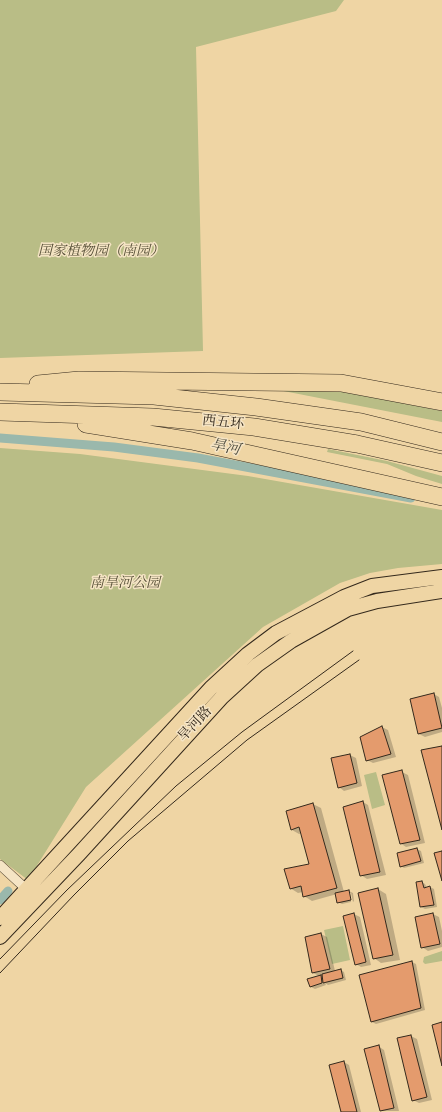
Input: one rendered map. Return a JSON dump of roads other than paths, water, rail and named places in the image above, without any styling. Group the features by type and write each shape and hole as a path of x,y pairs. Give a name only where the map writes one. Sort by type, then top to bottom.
{"highway":[{"path":"0,388 79,380 340,383 442,402"},
{"name":"西五环","path":"0,392 154,396 256,407 360,422 442,442"},
{"path":"6,412 192,441 442,497"},
{"name":"西五环","path":"6,412 153,417 254,427 357,444 442,463"}],"main road":[{"name":"旱河路","path":"0,918 25,888 74,839 211,688 248,654 276,633 344,597 372,586 442,577"},
{"name":"旱河路","path":"0,937 79,854 222,697 257,665 291,641 348,609 385,599 442,591"}],"street":[{"path":"0,865 25,888"}],"waterway":[{"name":"旱河","path":"0,438 114,447 198,458 411,498"},
{"name":"旱河","path":"0,900 8,891"}],"tram line":[{"path":"0,959 67,890 176,786 242,732 353,651"},
{"path":"0,973 128,841 247,740 359,660"}],"park label":[{"name":"国家植物园（南园）","path":"101,253"},
{"name":"南旱河公园","path":"125,585"}]}
